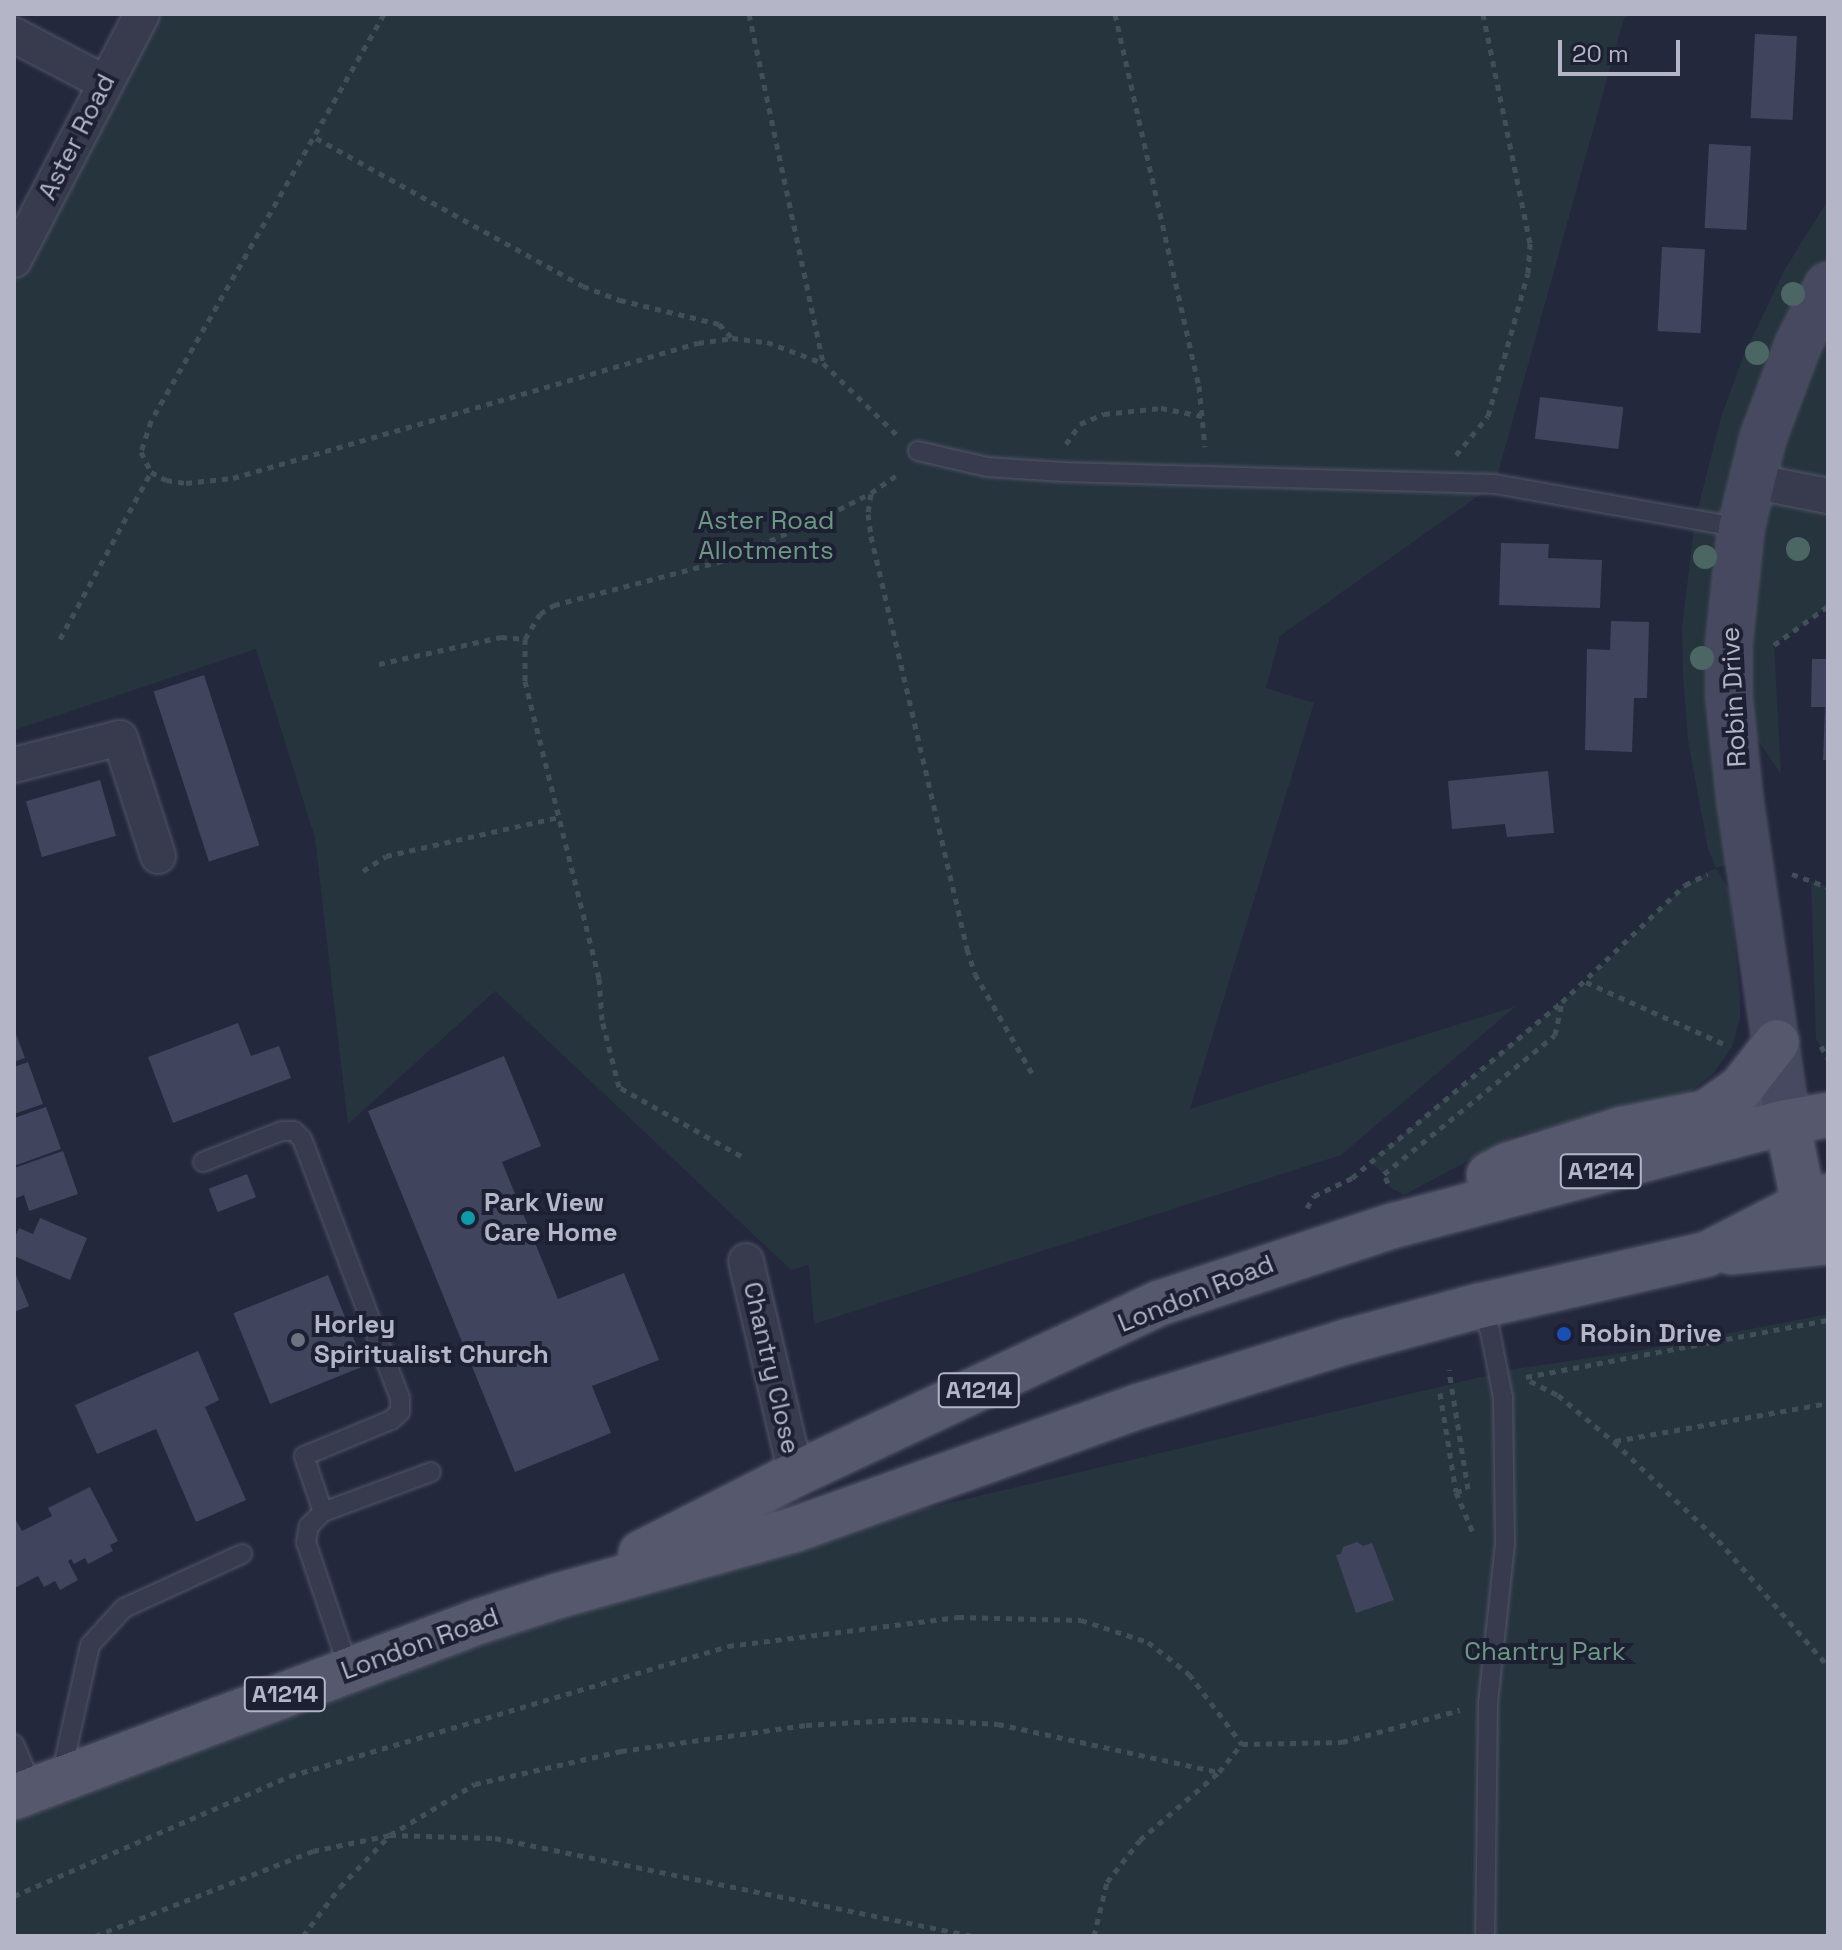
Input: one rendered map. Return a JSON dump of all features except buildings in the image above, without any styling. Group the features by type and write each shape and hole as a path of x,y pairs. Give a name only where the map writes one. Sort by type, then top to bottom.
{"main road":[{"path":"1402,1203 1459,1190 1508,1165 1623,1129 1707,1112 1741,1088 1777,1042"},
{"path":"1808,1119 1816,1200"},
{"name":"London Road","path":"557,1596 796,1474 1160,1303 1255,1269 1402,1203 1808,1119"},
{"name":"London Road","path":"36,1788 349,1670 557,1596 793,1530 1140,1406 1349,1341 1479,1306 1707,1254 1816,1200"},
{"path":"1707,1254 1828,1242"}],"street":[{"name":"Aster Road","path":"14,260 142,14"},
{"path":"14,35 105,83"},
{"name":"Robin Drive","path":"1808,1119 1777,1042 1740,800 1728,670 1731,603 1741,528 1752,481 1775,403 1828,285"},
{"path":"1752,481 1828,496"},
{"path":"14,765 120,738 158,856"},
{"name":"Chantry Close","path":"746,1261 796,1474"}],"lane":[{"path":"918,451 951,462 1063,472 1495,484 1741,528"},
{"path":"203,1162 282,1131 294,1131 302,1139 400,1399 400,1412 391,1420 304,1456 323,1512"},
{"path":"1479,1306 1490,1331 1503,1397 1505,1544 1488,1702 1485,1936"},
{"path":"349,1670 306,1542 309,1526 323,1512 431,1472"},
{"path":"36,1788 90,1645 124,1608 242,1554"},
{"path":"14,1744 36,1788"}],"path":[{"path":"384,14 316,138 151,421 141,452 151,472 166,480 186,483 233,478 698,343 732,338 767,342 823,363 888,428 918,451 896,478 871,493 726,560 554,605 540,614 525,639 525,681 599,978 602,1020 619,1087 741,1156"},
{"path":"749,14 823,363"},
{"path":"1115,14 1199,386 1205,478"},
{"path":"1440,483 1462,444 1488,416 1528,273 1530,243 1483,14"},
{"path":"316,138 583,286 620,300 719,324 732,338"},
{"path":"1063,472 1066,442 1080,424 1091,419 1161,408 1202,416"},
{"path":"60,639 151,472"},
{"path":"871,493 868,514 871,536 967,949 975,974 1032,1073"},
{"path":"1774,645 1828,606"},
{"path":"379,664 501,637 525,639"},
{"path":"363,871 386,856 559,817"},
{"path":"1302,1215 1314,1196 1352,1178 1586,982 1685,885 1716,868 1750,858"},
{"path":"1586,982 1732,1047 1729,1051"},
{"path":"1402,1203 1384,1174 1555,1035 1562,1002"},
{"path":"1777,1042 1816,1039 1828,1058"},
{"path":"1828,1320 1523,1377 1558,1395 1614,1442 1718,1540 1828,1666"},
{"path":"1440,1393 1456,1492 1468,1489 1449,1370"},
{"path":"1614,1442 1828,1403"},
{"path":"14,1896 290,1776 502,1711 728,1646 958,1617 1081,1620 1148,1642 1189,1674 1242,1744"},
{"path":"1094,1936 1107,1882 1140,1840 1219,1772 1242,1744 1342,1742 1488,1702"},
{"path":"303,1936 340,1887 390,1835 475,1784 621,1751 806,1725 910,1719 998,1724 1219,1772"},
{"path":"95,1936 313,1851 390,1835 495,1838 972,1936"}],"green space":[{"name":"Aster Road Allotments","path":"142,14 1632,14 1624,18 1495,484 1280,636 1266,688 1314,703 1190,1109 1516,1006 1341,1155 814,1324 809,1265 791,1270 495,991 348,1124 315,838 256,649 14,730 14,260"},
{"path":"1828,200 1828,606 1774,645 1781,774 1730,699 1750,858 1716,868 1708,849 1688,740 1683,675 1682,627 1695,520 1721,417 1743,357 1785,269"},
{"path":"1716,868 1730,891 1740,1018 1732,1047 1713,1074 1684,1096 1516,1135 1404,1195 1389,1187 1384,1174 1370,1162 1586,982 1685,885"},
{"path":"1811,881 1828,887 1828,1058 1816,1039"},
{"name":"Chantry Park","path":"1828,1314 1828,1936 14,1936 14,1797 557,1596 1515,1369 1642,1350"}],"place":[{"name":"Park View Care Home","path":"468,1218"},
{"name":"Robin Drive","path":"1564,1334"},
{"name":"Horley Spiritualist Church","path":"298,1340"}]}
